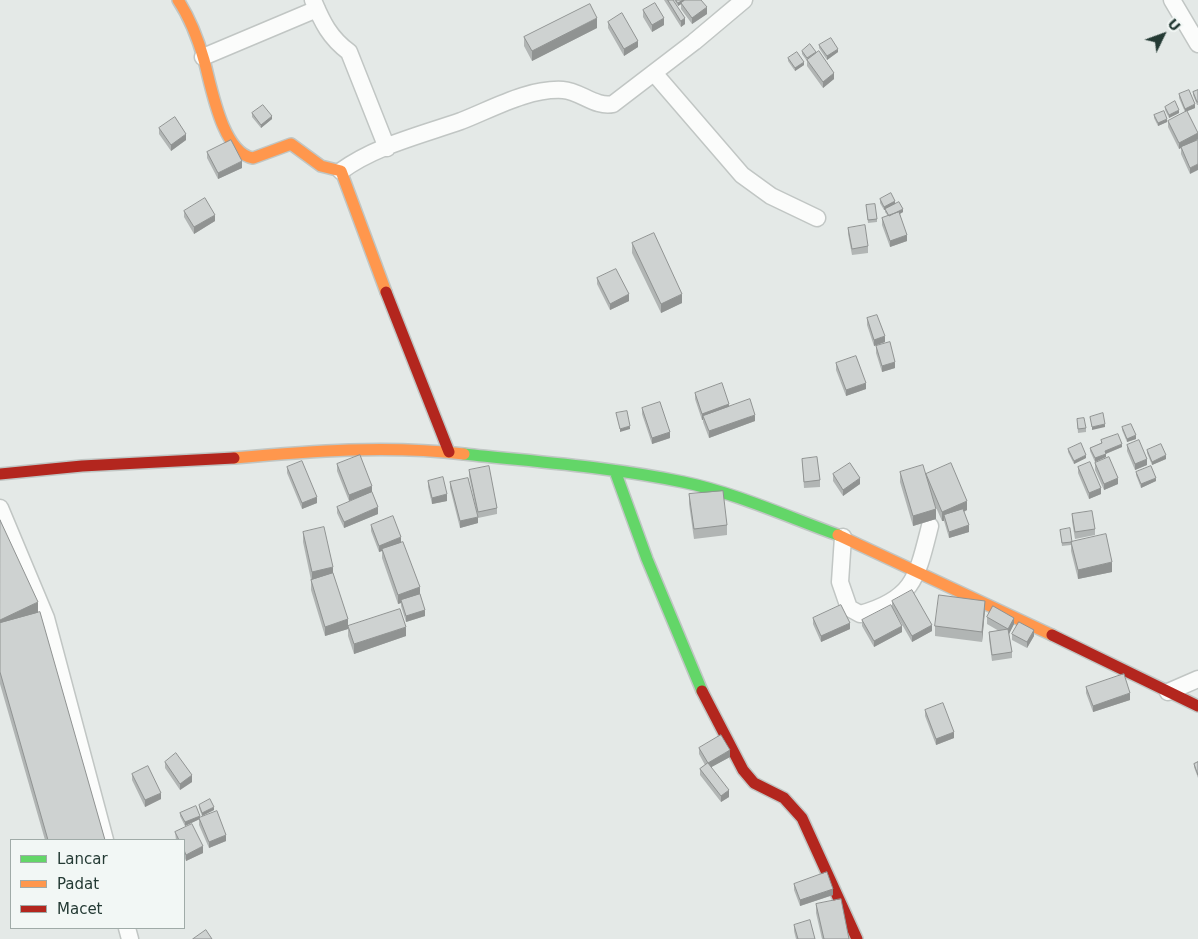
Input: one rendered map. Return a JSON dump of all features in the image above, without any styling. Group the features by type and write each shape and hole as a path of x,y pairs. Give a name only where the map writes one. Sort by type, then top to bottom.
{"main road":[{"path":"178,0 203,57 208,82 215,102 228,132 239,151 247,157 256,158 283,145 291,144 321,166 341,171 353,208 449,452"},
{"path":"0,474 82,466 205,461 320,450 449,452 615,471 684,482 713,490 843,537 1086,650 1198,706"},
{"path":"615,471 647,560 697,682 743,770 754,783 784,798 794,806 802,818 817,847 857,939"}],"street":[{"path":"341,171 364,157 541,92 564,90 604,105 614,104 744,0"},
{"path":"1172,0 1198,44"},
{"path":"203,57 315,4 324,28 338,44 349,52 387,148"},
{"path":"654,73 742,175 771,196 816,218"},
{"path":"0,508 46,618 105,839"},
{"path":"843,537 840,582 844,598 854,612 860,614 892,603 905,593 917,570 930,526"},
{"path":"1168,692 1198,679"}],"building":[{"path":"668,0 673,0 685,18 681,21"},
{"path":"685,0 701,0 707,7 692,18 681,3"},
{"path":"655,3 664,18 652,25 643,10"},
{"path":"590,4 597,18 532,51 524,37"},
{"path":"622,13 638,41 624,49 608,22"},
{"path":"831,38 838,49 827,56 819,45"},
{"path":"810,44 816,52 807,58 802,51"},
{"path":"819,51 834,73 823,82 807,60"},
{"path":"797,52 804,62 795,68 788,58"},
{"path":"1189,90 1195,104 1185,109 1179,94"},
{"path":"1198,90 1198,102 1197,102 1193,92"},
{"path":"1175,101 1179,110 1169,115 1165,107"},
{"path":"263,105 272,116 261,125 252,113"},
{"path":"1164,111 1167,119 1158,123 1154,115"},
{"path":"1187,111 1198,133 1179,143 1168,121"},
{"path":"175,117 186,134 171,145 159,128"},
{"path":"231,140 242,161 218,173 207,152"},
{"path":"1198,140 1198,164 1190,168 1181,147"},
{"path":"891,193 895,201 884,207 880,199"},
{"path":"205,198 215,215 194,227 184,211"},
{"path":"899,202 903,209 889,216 885,209"},
{"path":"875,204 877,219 868,220 866,205"},
{"path":"899,212 907,235 890,241 882,218"},
{"path":"865,225 868,246 852,249 848,228"},
{"path":"654,233 682,294 661,304 632,243"},
{"path":"616,269 629,294 610,304 597,278"},
{"path":"877,315 885,336 874,340 867,318"},
{"path":"890,342 895,362 882,366 876,346"},
{"path":"856,356 866,383 846,390 836,363"},
{"path":"722,383 729,404 702,414 695,393"},
{"path":"750,399 755,415 709,431 703,416"},
{"path":"660,402 670,432 652,438 642,408"},
{"path":"627,411 630,426 620,429 616,413"},
{"path":"1103,413 1105,424 1092,427 1090,417"},
{"path":"1084,418 1086,428 1078,429 1077,419"},
{"path":"1131,424 1136,435 1127,439 1122,427"},
{"path":"1118,434 1122,444 1105,451 1106,454 1095,458 1090,448 1102,443 1101,440"},
{"path":"1139,440 1147,459 1135,464 1127,445"},
{"path":"1081,443 1086,455 1074,461 1068,449"},
{"path":"1161,444 1166,455 1152,462 1147,450"},
{"path":"360,455 372,486 349,495 337,464"},
{"path":"817,457 820,480 804,482 802,459"},
{"path":"1109,457 1118,478 1104,484 1095,463"},
{"path":"302,461 317,497 302,503 287,467"},
{"path":"1090,462 1101,488 1089,493 1078,467"},
{"path":"850,463 860,478 843,490 833,474"},
{"path":"951,463 967,501 942,512 926,474"},
{"path":"923,465 936,509 913,516 900,472"},
{"path":"489,466 497,508 478,512 469,470"},
{"path":"1151,466 1156,478 1141,484 1136,472"},
{"path":"443,477 447,494 432,498 428,481"},
{"path":"468,478 478,517 460,521 450,482"},
{"path":"723,491 727,525 694,529 689,494"},
{"path":"372,492 378,507 344,522 337,507"},
{"path":"963,509 969,525 949,532 944,515"},
{"path":"1092,511 1095,529 1075,532 1072,514"},
{"path":"393,516 401,537 379,546 371,525"},
{"path":"0,520 38,602 0,620"},
{"path":"324,527 333,567 312,572 303,532"},
{"path":"1070,528 1072,542 1062,543 1060,530"},
{"path":"1106,534 1112,562 1078,570 1071,542"},
{"path":"403,542 420,587 398,595 382,549"},
{"path":"333,573 348,619 325,627 311,580"},
{"path":"912,590 932,625 912,636 892,601"},
{"path":"420,594 425,610 406,616 401,600"},
{"path":"939,595 985,601 982,632 935,626"},
{"path":"841,605 850,623 821,636 813,618"},
{"path":"891,605 902,626 874,641 862,620"},
{"path":"993,606 1014,618 1008,629 987,617"},
{"path":"400,609 406,627 354,644 348,626"},
{"path":"40,612 105,839 48,839 0,672 0,623"},
{"path":"1019,622 1034,630 1027,642 1012,634"},
{"path":"1008,629 1012,652 992,655 989,632"},
{"path":"1124,674 1130,693 1093,706 1086,687"},
{"path":"943,703 954,732 936,739 925,710"},
{"path":"721,735 730,750 708,763 699,748"},
{"path":"176,753 192,775 180,784 165,762"},
{"path":"1198,762 1198,775 1194,764"},
{"path":"708,763 729,790 721,796 700,769"},
{"path":"148,766 161,793 145,800 132,774"},
{"path":"210,799 214,807 202,813 199,805"},
{"path":"196,806 200,816 185,822 180,813"},
{"path":"217,811 226,835 209,842 199,818"},
{"path":"192,824 203,846 186,855 185,839 178,839 175,832"},
{"path":"827,872 833,889 800,900 794,884"},
{"path":"841,899 849,939 824,939 816,904"},
{"path":"810,920 815,939 798,939 794,925"},
{"path":"206,930 212,939 193,939"}],"traffic: fast":[{"path":"464,454 602,469 683,482 723,492 838,535"},
{"path":"615,471 647,559 702,691"}],"traffic: slow":[{"path":"178,0 196,37 214,101 233,144 242,153 253,158 291,144 321,166 341,171 386,292"},
{"path":"234,458 320,451 378,449 464,454"},
{"path":"838,535 1052,635"}],"traffic: jam":[{"path":"386,292 449,452"},
{"path":"0,474 82,466 234,458"},
{"path":"1052,635 1198,706"},
{"path":"702,691 743,770 754,783 784,798 802,818 857,939"}]}
